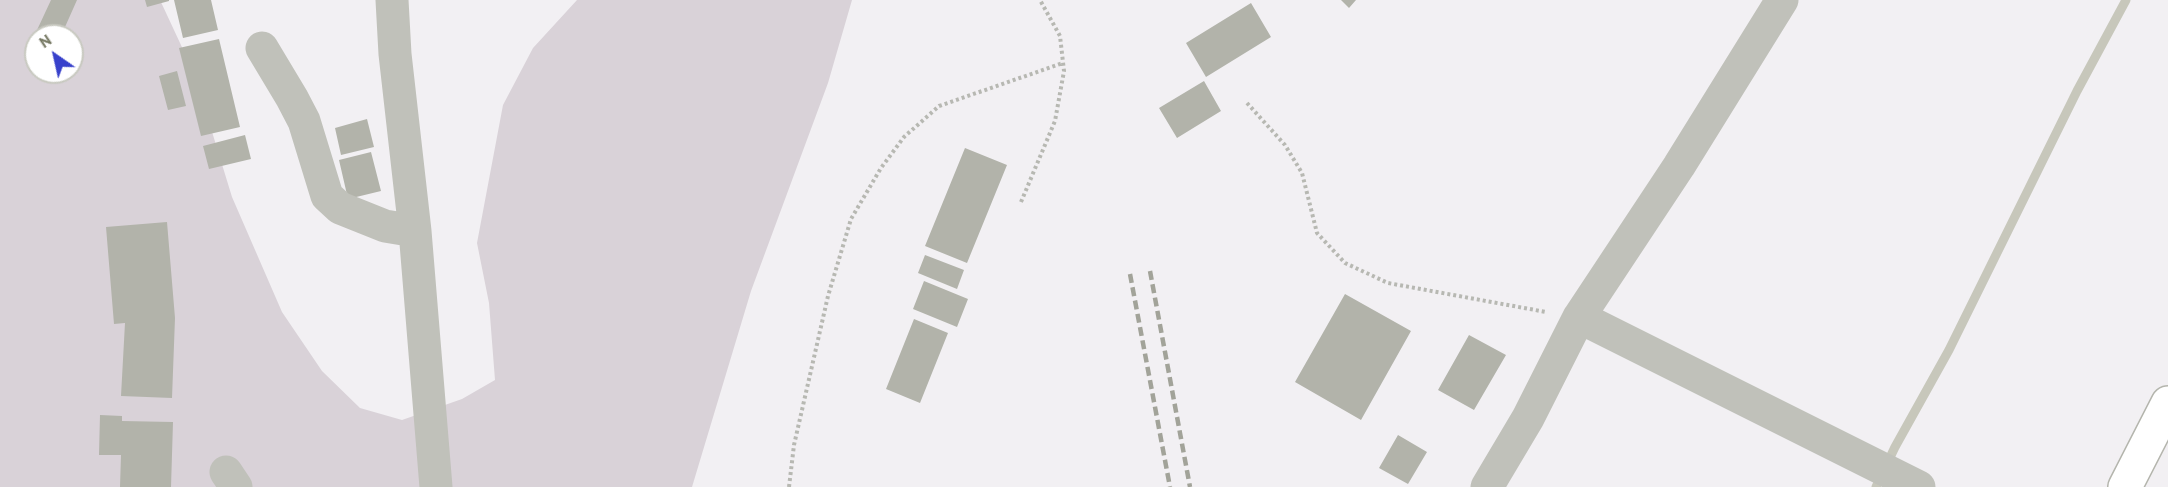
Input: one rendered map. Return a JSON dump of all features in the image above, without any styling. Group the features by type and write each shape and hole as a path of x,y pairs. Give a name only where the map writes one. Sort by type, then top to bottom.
{"street":[{"path":"392,0 395,54 415,231 436,487"},
{"path":"1486,487 1528,418 1579,317 1679,166 1782,0"},
{"path":"262,48 304,121 327,196 340,208 385,226 415,231"},
{"path":"1579,317 1919,487"},
{"path":"2125,487 2168,403"}],"path":[{"path":"1021,202 1055,121 1064,71 1060,36 1040,0"},
{"path":"789,487 794,445 828,296 851,219 881,168 904,137 939,106 1063,63"},
{"path":"1247,103 1286,145 1302,173 1317,233 1345,263 1388,283 1579,317"}],"shaded area":[{"path":"0,0 160,0 194,73 232,197 282,312 322,371 360,408 402,420 462,399 495,380 489,303 477,243 503,105 533,48 577,0 852,0 828,83 751,291 692,487 0,487"}],"building":[{"path":"51,0 77,0 66,24 40,24"},
{"path":"145,0 169,0 169,1 147,7"},
{"path":"174,0 211,0 218,30 183,38"},
{"path":"1341,0 1356,0 1349,8"},
{"path":"1251,3 1271,37 1206,77 1186,43"},
{"path":"219,39 240,127 201,136 179,48"},
{"path":"177,71 186,106 168,110 159,76"},
{"path":"1204,81 1221,111 1177,138 1159,108"},
{"path":"367,119 374,147 341,155 335,128"},
{"path":"245,135 251,159 209,169 203,146"},
{"path":"965,148 1007,165 967,263 925,246"},
{"path":"371,152 381,191 348,199 339,160"},
{"path":"167,222 175,318 172,398 121,396 125,323 114,324 106,227"},
{"path":"925,255 964,270 957,289 918,273"},
{"path":"924,281 968,299 957,327 913,309"},
{"path":"1345,294 1411,331 1361,420 1295,382"},
{"path":"914,319 948,333 920,403 886,389"},
{"path":"1469,335 1506,355 1474,410 1438,390"},
{"path":"100,415 122,416 122,421 173,422 171,487 120,487 121,455 99,455"},
{"path":"1398,435 1427,452 1408,484 1379,468"}],"waterway":[{"path":"1876,487 1895,447 1949,350 2077,91 2126,0"}],"railway":[{"path":"1150,271 1190,487"},
{"path":"1130,274 1170,487"}]}
